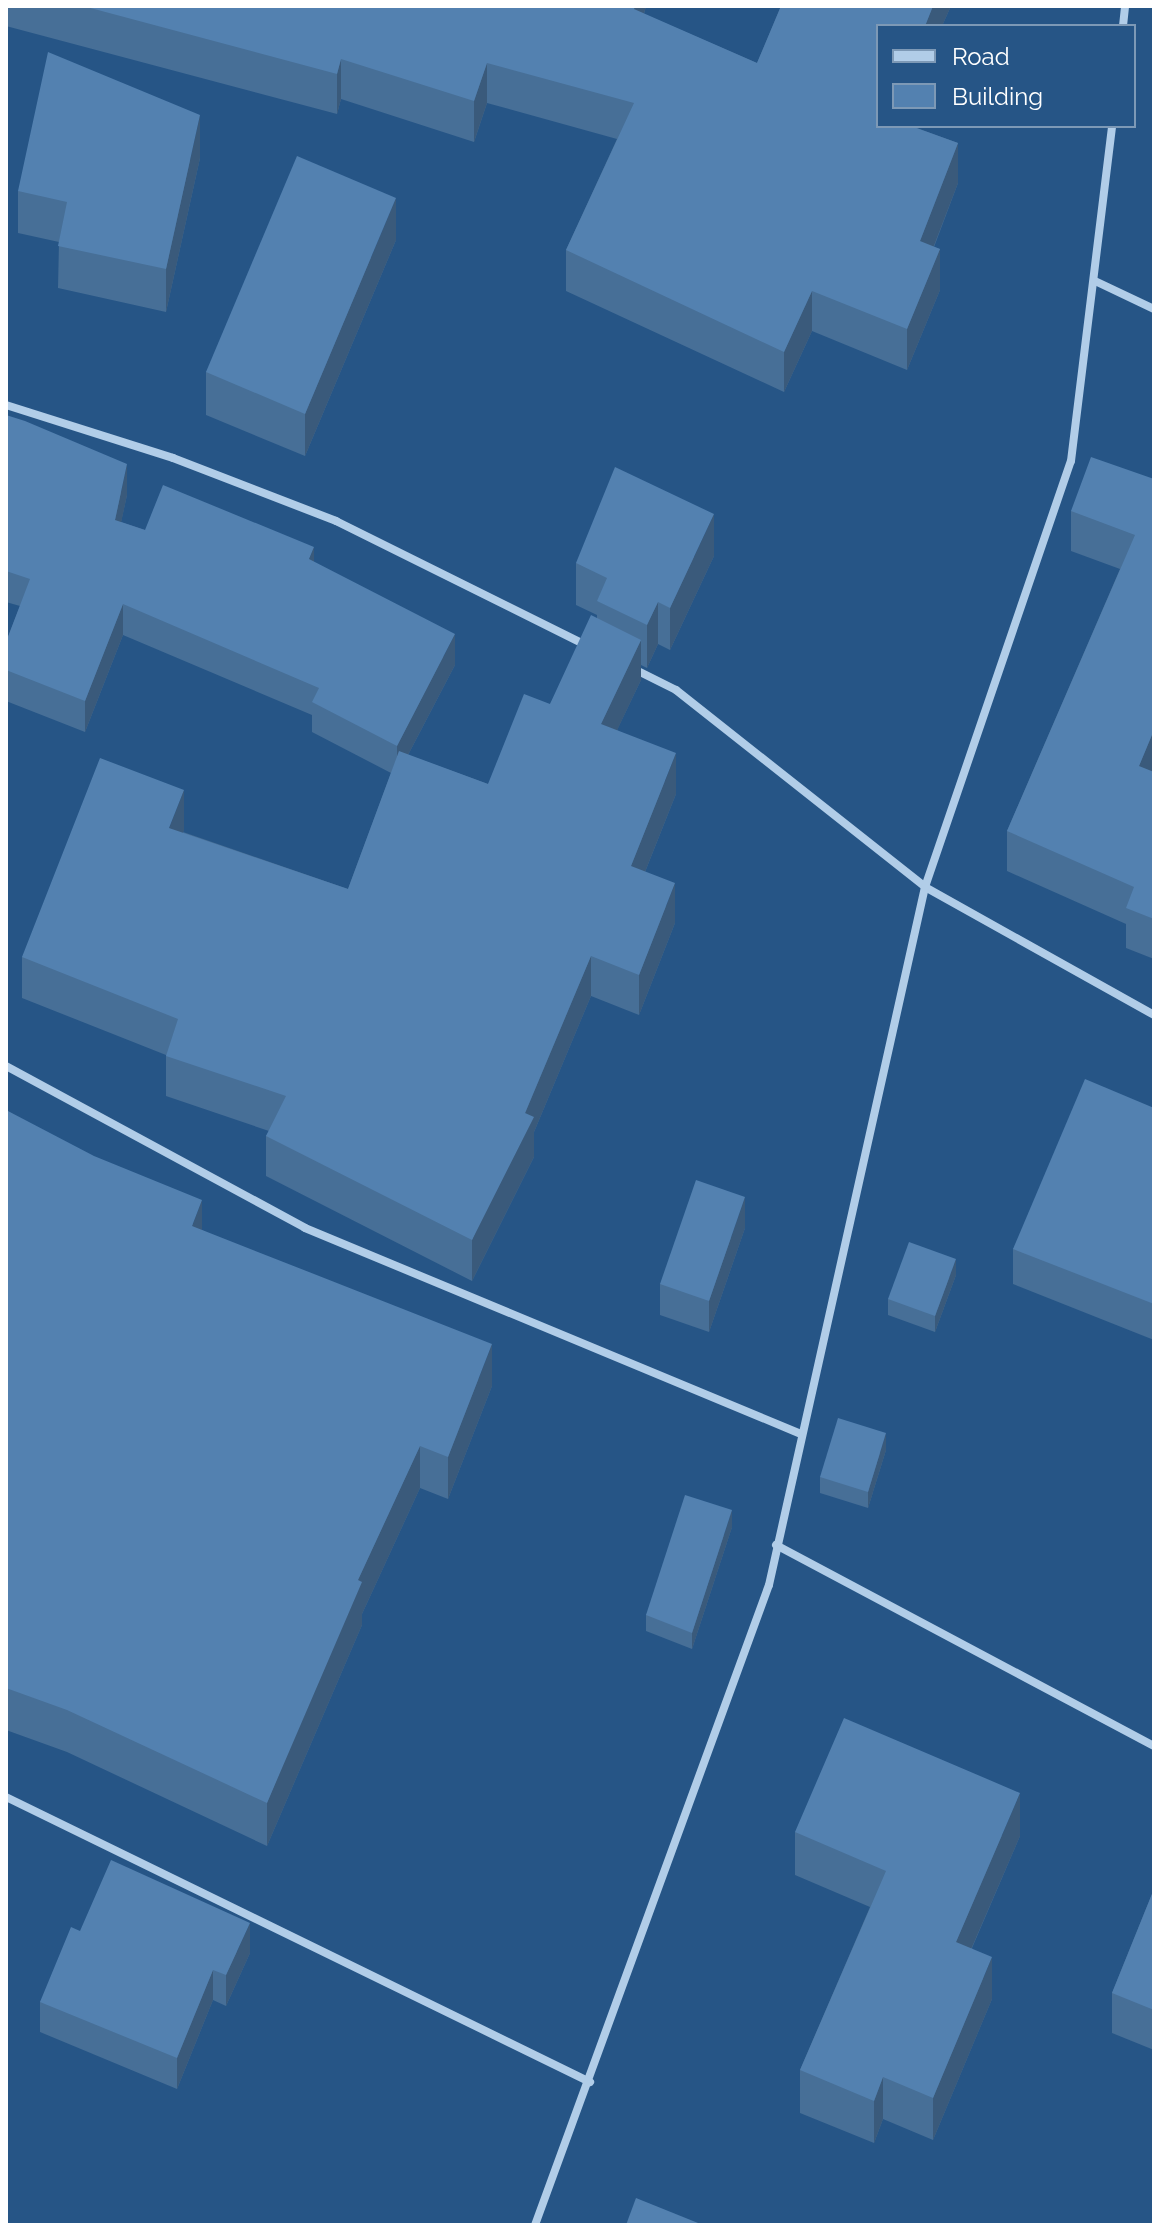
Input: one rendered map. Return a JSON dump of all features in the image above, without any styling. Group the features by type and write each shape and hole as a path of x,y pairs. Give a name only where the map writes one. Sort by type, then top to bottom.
{"street":[{"path":"535,2225 590,2082 769,1585 925,887 1071,461 1112,128"},
{"path":"1095,281 1154,309"},
{"path":"6,405 173,458 336,521 591,648"},
{"path":"619,662 676,690 925,887 1154,1015"},
{"path":"6,1066 305,1228 801,1434"},
{"path":"776,1545 1154,1746"},
{"path":"6,1797 590,2082"}],"building":[{"path":"83,6 635,6 634,9 757,63 781,6 933,6 926,24 876,24 876,128 917,128 958,143 920,241 940,249 907,329 812,291 784,352 566,250 634,103 487,63 474,101 341,59 337,74"},
{"path":"48,52 200,115 166,269 58,246 67,202 18,191"},
{"path":"297,156 396,198 305,414 206,372"},
{"path":"6,415 127,464 115,520 145,530 163,485 314,547 309,559 455,634 397,746 312,702 319,688 123,604 85,701 6,670 6,642 30,579 6,571"},
{"path":"1091,457 1154,479 1154,730 1139,766 1154,772 1154,919 1126,908 1134,887 1007,831 1135,535 1071,511"},
{"path":"615,467 714,514 670,608 658,602 647,625 597,601 607,578 576,563"},
{"path":"591,615 641,640 601,724 676,753 631,866 675,883 639,975 591,956 525,1113 534,1117 472,1240 266,1136 286,1096 166,1056 178,1019 22,957 100,758 184,790 169,828 348,889 399,751 488,784 524,694 550,704"},
{"path":"1085,1079 1154,1108 1154,1304 1013,1249"},
{"path":"6,1110 94,1156 202,1200 192,1226 492,1344 448,1457 420,1446 358,1580 362,1582 267,1803 67,1710 6,1688"},
{"path":"696,1180 745,1197 709,1301 660,1284"},
{"path":"909,1242 956,1259 935,1316 888,1299"},
{"path":"838,1418 886,1433 868,1492 820,1477"},
{"path":"685,1495 732,1510 692,1633 646,1615"},
{"path":"844,1718 1020,1793 956,1942 992,1957 933,2098 883,2077 874,2101 800,2070 886,1871 795,1832"},
{"path":"111,1860 250,1923 226,1975 213,1970 177,2058 40,2002 71,1927 80,1931"},
{"path":"1154,1889 1154,2010 1112,1993"},
{"path":"636,2198 703,2225 626,2225"}]}
